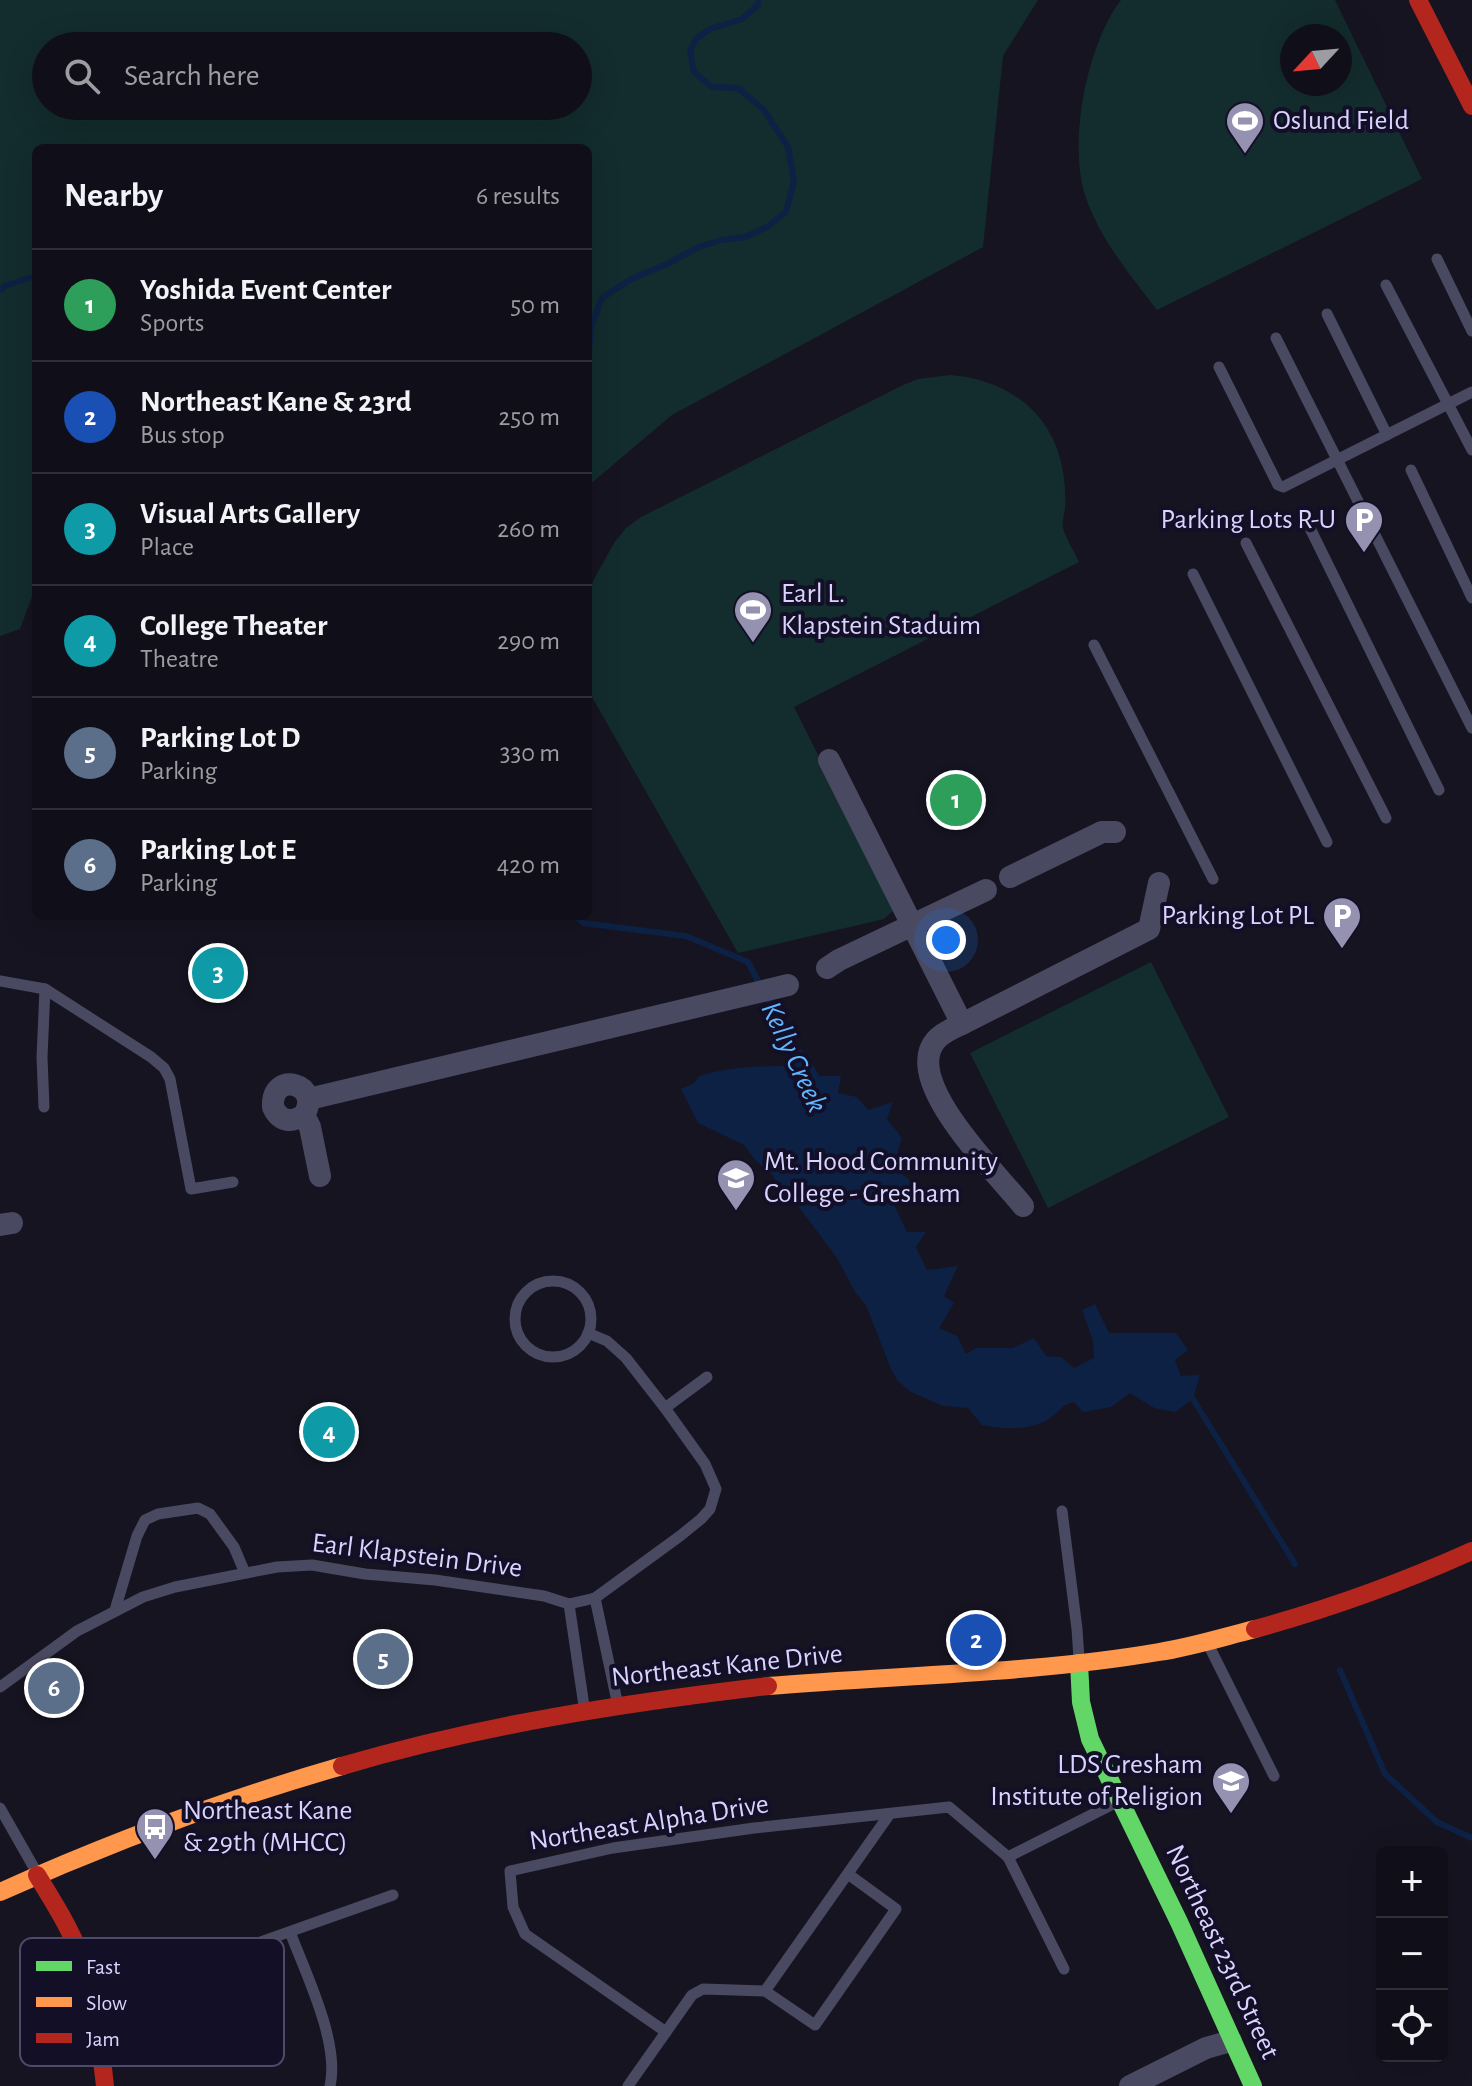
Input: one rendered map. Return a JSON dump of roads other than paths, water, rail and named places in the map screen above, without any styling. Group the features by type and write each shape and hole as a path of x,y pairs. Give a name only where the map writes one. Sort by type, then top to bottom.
{"main road":[{"path":"1418,0 1472,106"},
{"name":"Northeast Kane Drive","path":"0,1892 194,1813 343,1766 464,1735 585,1711 771,1686 1051,1667 1163,1652 1291,1620 1359,1598 1472,1551"},
{"name":"Northeast 23rd Street","path":"1079,1663 1079,1698 1090,1739 1179,1922 1253,2086"},
{"path":"37,1875 72,1938"},
{"path":"102,2066 105,2086"}],"street":[{"path":"829,760 962,1024"},
{"path":"1010,877 1102,832 1115,832"},
{"path":"1023,1206 976,1154 950,1117 929,1074 928,1054 936,1040 962,1024 1149,929 1159,883"},
{"path":"827,968 986,890"},
{"path":"320,1176 306,1107 788,985"},
{"path":"1130,2086 1206,2048 1231,2041"}],"lane":[{"path":"1437,259 1472,331"},
{"path":"1386,285 1472,450"},
{"path":"1327,314 1387,435"},
{"path":"1276,338 1472,728"},
{"path":"1219,367 1278,485 1283,487 1472,392"},
{"path":"1411,470 1472,598"},
{"path":"1303,514 1439,790"},
{"path":"1246,543 1386,818"},
{"path":"1193,574 1327,842"},
{"path":"1094,645 1213,879"},
{"path":"0,981 45,989 164,1068 170,1079 191,1189 233,1182"},
{"path":"44,1107 42,1057 45,989"},
{"path":"552,1280 567,1283 579,1291 588,1304 591,1318 588,1333 580,1346 568,1354 553,1357 538,1354 526,1346 517,1334 514,1319 517,1304 525,1292 537,1283 552,1280"},
{"name":"Earl Klapstein Drive","path":"0,1687 77,1631 143,1597 175,1587 277,1567 312,1565 365,1574 435,1580 544,1596 569,1604 595,1598 680,1536 710,1509 716,1489 705,1464 626,1358 607,1341 588,1333"},
{"path":"665,1408 707,1377"},
{"path":"115,1610 137,1536 145,1520 158,1514 198,1508 210,1514 234,1547 245,1573"},
{"path":"1062,1511 1079,1663"},
{"path":"595,1598 618,1706"},
{"path":"569,1604 585,1711"},
{"path":"1207,1642 1274,1776"},
{"path":"1064,1969 1008,1857 1120,1801"},
{"name":"Northeast Alpha Drive","path":"666,2032 525,1934 513,1907 510,1871 613,1848 754,1828 949,1807 1008,1857"},
{"path":"0,1808 37,1875"},
{"path":"765,1991 889,1815"},
{"path":"628,2086 692,1995 703,1989 765,1991 815,2025 896,1909 848,1874"},
{"path":"273,1938 393,1895"},
{"path":"290,1932 326,2029 331,2051 330,2086"}],"water":[{"path":"801,1049 819,1076 841,1076 838,1093 857,1097 868,1110 893,1102 887,1119 902,1138 893,1167 910,1180 911,1198 894,1205 907,1232 926,1232 916,1247 927,1270 958,1266 944,1296 954,1303 939,1328 957,1336 966,1354 976,1348 1013,1348 1034,1338 1046,1356 1061,1357 1074,1368 1094,1358 1093,1341 1082,1310 1095,1304 1109,1333 1176,1333 1188,1350 1175,1360 1181,1376 1200,1375 1193,1399 1175,1412 1154,1408 1130,1393 1111,1407 1083,1412 1074,1402 1036,1425 1009,1428 982,1425 968,1408 943,1406 911,1392 898,1381 866,1305 855,1292 837,1258 790,1195 778,1187 773,1175 755,1160 744,1145 698,1123 681,1089 694,1083 699,1076 710,1073 789,1066 793,1053"}],"waterway":[{"path":"592,323 602,298 631,279 699,247 745,237 767,227 786,212 794,181 788,147 764,110 738,88 712,87 694,72 690,51 696,39 710,29 742,19 758,5 758,0"},
{"path":"0,290 32,277"},
{"name":"Kelly Creek","path":"580,920 583,923 686,936 748,962 761,987"},
{"name":"Kelly Creek","path":"767,997 799,1057"},
{"name":"Kelly Creek","path":"1188,1396 1193,1399 1295,1564"},
{"name":"Kelly Creek","path":"1340,1670 1385,1774 1437,1822 1472,1838"}],"place":[{"name":"Oslund Field","path":"1245,155"},
{"name":"Parking Lots R-U","path":"1364,554"},
{"name":"Earl L. Klapstein Staduim","path":"753,644"},
{"name":"Yoshida Event Center","path":"956,800"},
{"name":"Parking Lot PL","path":"1342,950"},
{"name":"Visual Arts Gallery","path":"218,973"},
{"name":"Mt. Hood Community College - Gresham","path":"736,1212"},
{"name":"College Theater","path":"329,1432"},
{"name":"Northeast Kane & 23rd","path":"976,1640"},
{"name":"Parking Lot D","path":"383,1659"},
{"name":"Parking Lot E","path":"54,1688"},
{"name":"LDS Gresham Institute of Religion","path":"1231,1815"},
{"name":"Northeast Kane & 29th (MHCC)","path":"155,1861"}]}
